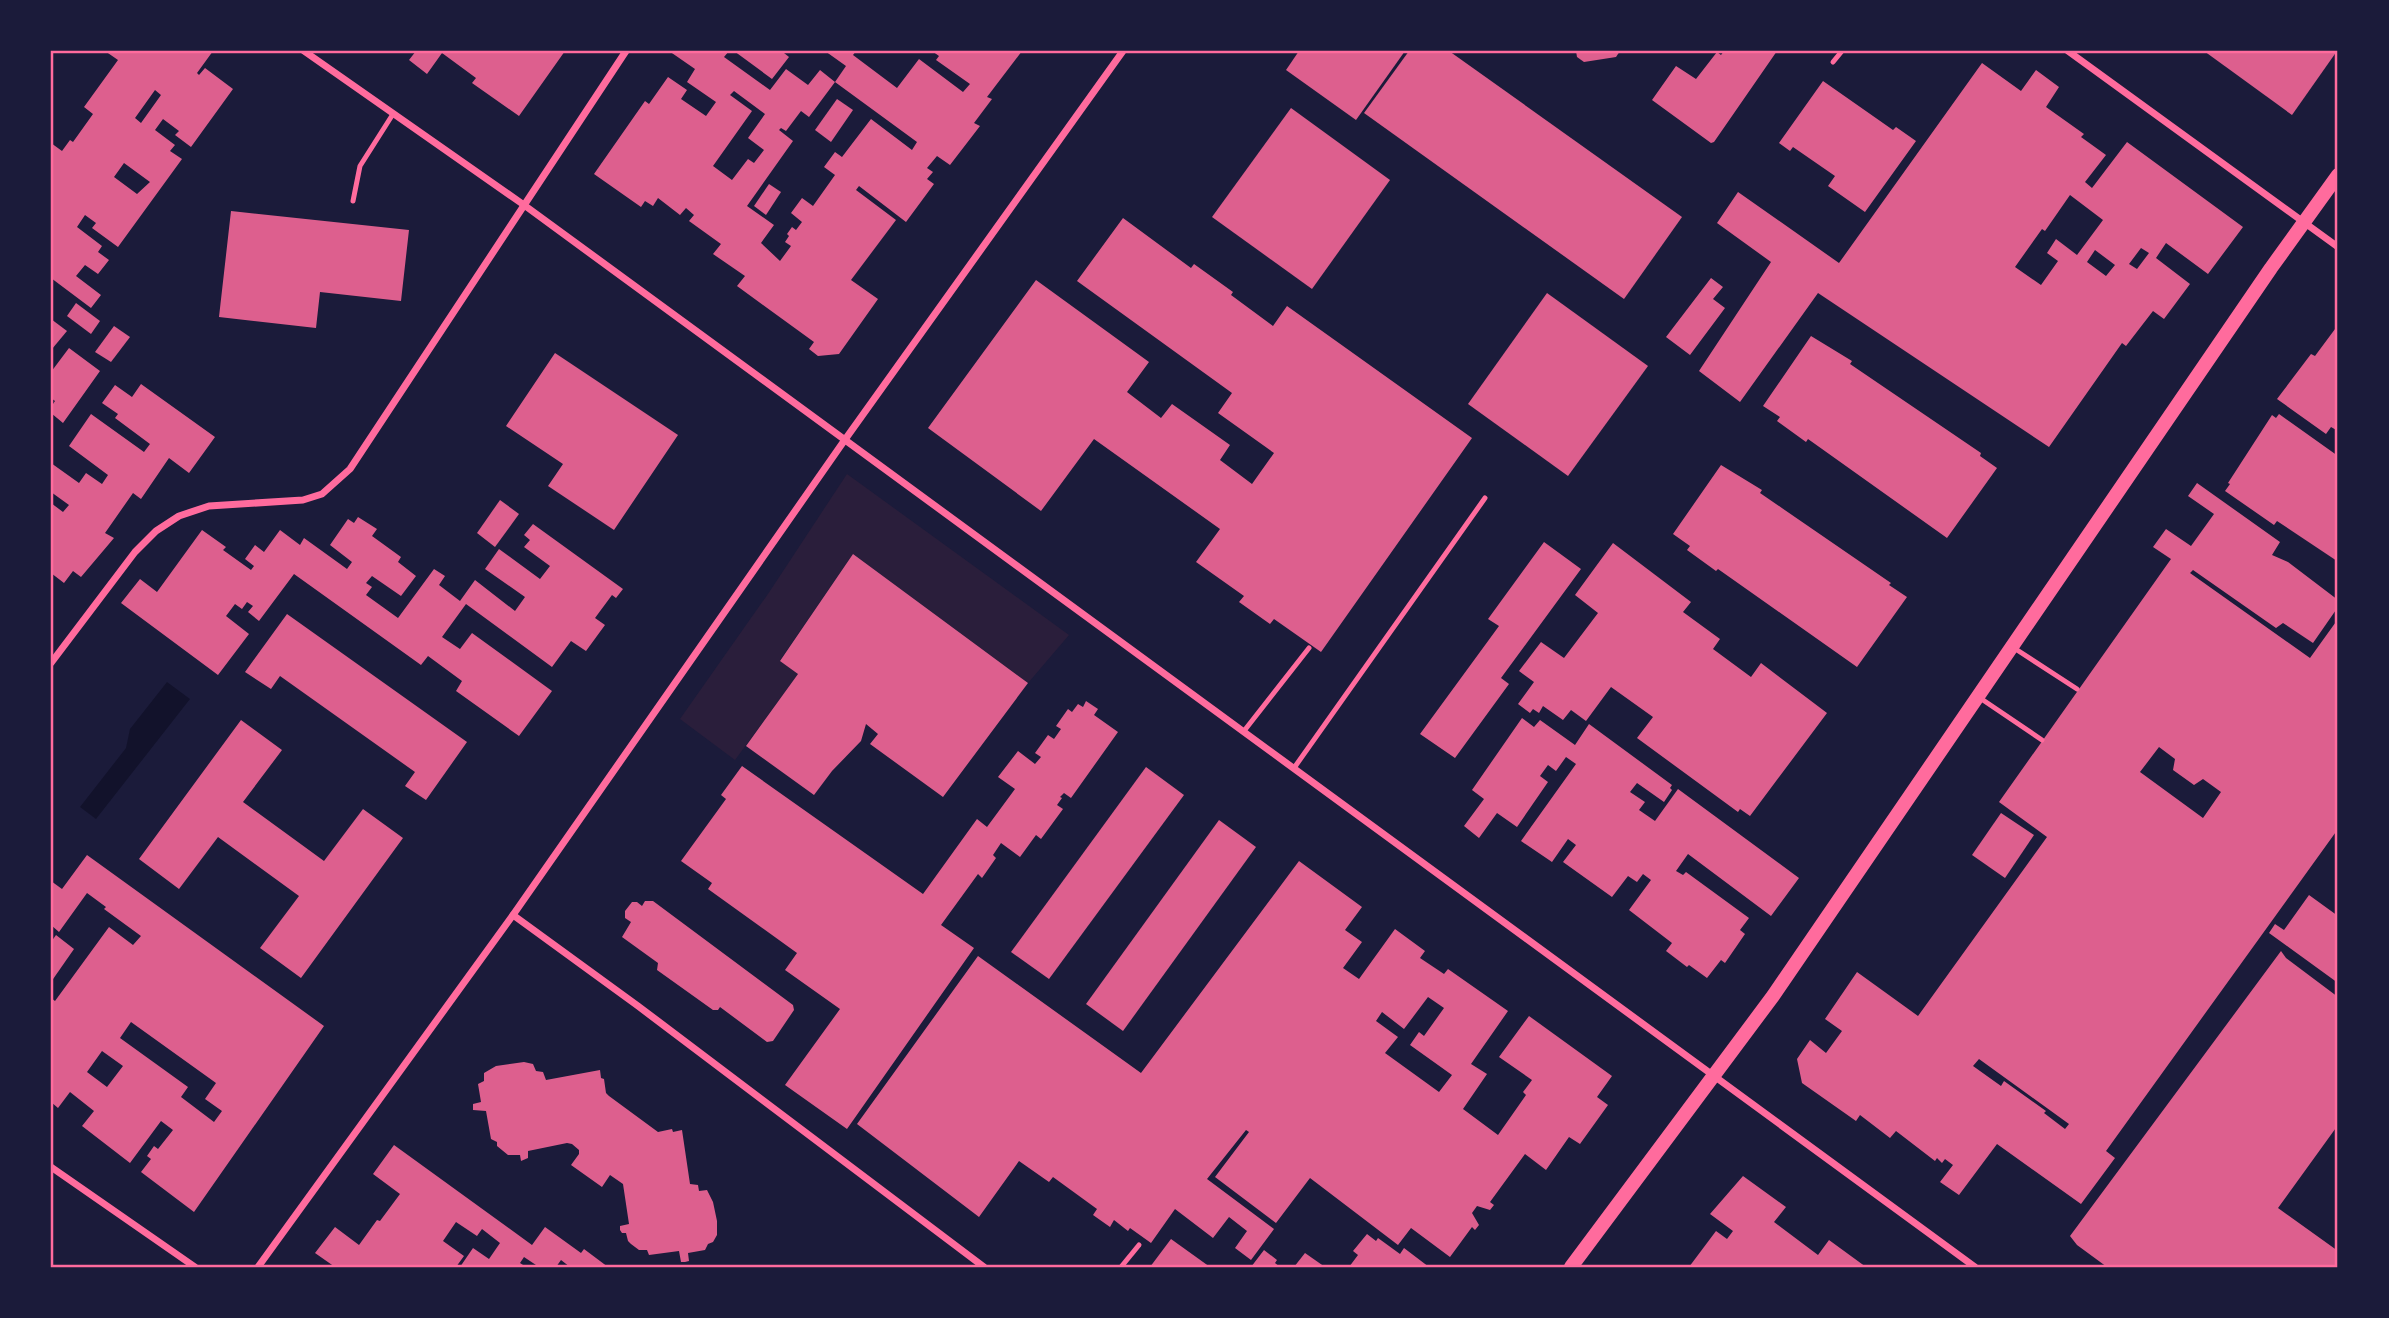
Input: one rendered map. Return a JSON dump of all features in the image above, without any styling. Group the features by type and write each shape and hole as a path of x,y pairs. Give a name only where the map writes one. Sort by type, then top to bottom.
{"main road":[{"path":"1571,1267 1773,996 2338,175"}],"street":[{"path":"304,51 524,205 1975,1267"},
{"path":"51,663 135,552 156,531 179,516 209,506 303,500 322,494 350,469 626,51"},
{"path":"258,1267 513,915 844,441 1123,51"},
{"path":"2068,51 2338,247"},
{"path":"513,915 984,1267"},
{"path":"51,1167 195,1267"}],"lane":[{"path":"1833,62 1842,51"},
{"path":"353,201 360,166 393,114"},
{"path":"1294,768 1485,498"},
{"path":"2012,646 2077,689"},
{"path":"1244,732 1309,648"},
{"path":"1977,696 2042,740"},
{"path":"1121,1267 1139,1245"}],"shaded area":[{"path":"847,474 1069,635 1028,683 853,554 780,660 798,674 735,760 680,719 770,591"},
{"path":"167,682 190,699 96,819 80,807 126,748 130,729"}],"building":[{"path":"105,51 213,51 197,73 199,75 205,68 233,89 191,147 175,135 179,131 163,119 155,130 175,145 170,151 182,159 118,247 92,228 96,223 85,215 77,227 102,246 98,252 109,260 98,274 85,265 76,276 101,295 91,308 51,278 51,143 62,151 70,140 73,142 93,114 84,107 118,60","holes":["155,90 161,95 141,123 135,118","124,163 150,182 137,194 114,177"]},
{"path":"416,51 565,51 519,116 472,83 476,78 442,53 427,74 409,60"},
{"path":"669,51 729,51 724,57 770,90 786,69 808,85 820,70 835,82 846,66 825,51 856,51 853,55 897,88 919,59 963,92 970,84 936,60 939,56 932,51 1022,51 987,97 992,99 974,123 980,126 950,165 937,156 927,168 933,172 927,179 934,184 906,222 859,186 856,190 896,220 851,280 878,299 839,354 818,356 809,349 814,342 737,286 745,276 713,254 721,244 689,221 694,215 686,208 680,215 658,198 653,206 645,201 641,207 594,174 645,101 649,104 668,77 687,90 681,99 706,116 716,102 687,82 695,69","holes":["835,82 917,142 912,150 871,119 842,157 835,152 824,167 835,175 813,206 802,198 791,213 802,222 796,230 792,227 787,234 789,236 785,242 791,246 780,261 761,243 774,225 747,206 793,141 779,130 781,128 786,131 801,111 809,117","734,91 765,114 748,138 764,150 754,163 748,159 732,180 713,166 752,111 730,95"]},
{"path":"734,51 786,51 784,53 789,57 772,79"},
{"path":"1299,51 1405,51 1356,120 1286,70"},
{"path":"1409,51 1449,51 1682,217 1624,299 1364,113"},
{"path":"1576,51 1620,51 1616,57 1584,62 1577,57"},
{"path":"1724,51 1777,51 1711,143 1652,100 1676,66 1696,79 1717,52 1721,55"},
{"path":"2204,51 2337,51 2292,115"},
{"path":"1982,63 2021,91 2036,70 2059,87 2046,107 2084,134 2081,137 2106,155 2085,182 2092,188 2127,142 2243,227 2208,274 2166,243 2156,258 2190,284 2164,319 2153,311 2126,346 2122,343 2049,447 1818,293 1740,402 1699,371 1771,262 1717,223 1738,192 1839,263","holes":["2070,195 2103,220 2077,255 2056,239 2047,253 2058,261 2041,285 2015,267","2141,248 2149,253 2137,269 2129,264","2095,250 2115,265 2106,276 2087,262"]},
{"path":"1823,81 1893,130 1896,127 1916,141 1865,212 1828,186 1835,176 1793,147 1790,151 1779,143"},
{"path":"837,99 853,110 831,142 815,130"},
{"path":"1291,108 1390,180 1312,289 1212,217"},
{"path":"769,184 781,192 766,215 754,206"},
{"path":"231,211 409,230 401,301 320,292 316,328 219,317"},
{"path":"1123,218 1191,268 1194,264 1233,292 1231,295 1273,326 1287,306 1472,438 1321,652 1274,619 1270,624 1239,602 1244,596 1196,562 1220,529 1094,439 1041,511 928,428 1036,280 1149,362 1127,392 1161,418 1172,404 1230,445 1220,460 1252,484 1274,453 1218,413 1232,393 1077,281"},
{"path":"1711,278 1723,287 1713,299 1725,308 1690,355 1666,337"},
{"path":"1547,293 1648,366 1568,476 1468,404"},
{"path":"76,303 100,321 91,334 67,316"},
{"path":"51,319 67,331 52,349 51,348"},
{"path":"2338,325 2338,431 2331,427 2326,434 2277,399 2311,354 2315,356"},
{"path":"114,326 130,337 111,362 95,352"},
{"path":"1811,336 1852,361 1850,364 1981,453 1980,456 1997,468 1947,538 1808,439 1806,442 1777,421 1780,417 1763,406"},
{"path":"69,348 100,371 63,423 51,413 55,401 51,398 51,372"},
{"path":"555,353 678,435 614,530 548,486 563,464 506,426"},
{"path":"141,384 215,437 189,473 169,458 141,499 133,493 105,533 114,538 81,577 73,571 64,583 51,573 51,503 63,512 69,505 51,492 51,463 79,483 86,473 102,484 108,475 69,446 91,414 144,452 150,444 115,418 118,414 102,403 115,385 132,397"},
{"path":"2279,414 2338,456 2337,561 2277,521 2274,525 2225,491 2272,415 2276,418"},
{"path":"1721,465 1762,490 1760,493 1891,583 1889,585 1907,597 1857,667 1718,569 1716,571 1687,550 1690,546 1673,534"},
{"path":"2197,483 2280,542 2272,555 2288,562 2338,600 2338,607 2313,643 2283,623 2276,628 2193,570 2190,573 2310,658 2338,619 2338,829 2106,1151 2115,1158 2081,1204 1997,1144 1959,1195 1940,1182 1953,1165 1945,1159 1942,1163 1937,1158 1935,1161 1896,1131 1890,1138 1860,1115 1856,1121 1802,1083 1797,1059 1810,1040 1826,1053 1842,1031 1825,1019 1857,972 1918,1016 2047,837 1999,802 2171,559 2153,547 2166,529 2191,546 2214,514 2188,496","holes":["2159,747 2175,759 2173,770 2194,785 2203,779 2221,792 2203,818 2140,772","1979,1059 2069,1124 2065,1129 2044,1113 2046,1111 2004,1081 2001,1086 1973,1066"]},
{"path":"500,500 519,514 495,547 477,533"},
{"path":"358,517 377,529 372,536 401,557 398,562 416,576 401,596 372,576 366,583 372,587 366,595 398,618 434,569 445,576 439,585 460,601 475,580 515,611 525,597 485,569 499,549 540,579 550,566 524,547 530,540 524,535 533,524 623,589 616,598 612,595 595,618 605,625 586,651 571,641 552,667 466,604 442,637 460,649 472,633 552,691 519,736 456,691 462,681 428,656 421,665 294,574 259,621 248,612 253,606 247,602 242,609 235,604 226,616 249,634 218,675 121,603 140,579 157,592 202,530 226,547 223,550 251,570 254,566 245,559 255,545 264,552 280,530 300,545 304,538 347,569 352,562 330,545 348,519 354,523"},
{"path":"1544,542 1581,569 1501,678 1509,684 1455,758 1420,734 1499,626 1488,619"},
{"path":"1613,543 1691,602 1683,612 1720,639 1713,649 1751,677 1761,663 1827,713 1750,816 1740,809 1738,812 1637,738 1653,717 1611,687 1586,721 1571,710 1563,720 1543,706 1539,713 1533,709 1530,713 1518,704 1534,682 1519,671 1541,642 1564,658 1598,613 1575,595"},
{"path":"853,554 1028,683 943,797 870,744 878,734 866,724 861,741 832,771 814,795 746,746 798,674 780,661"},
{"path":"287,614 467,742 426,800 405,786 415,772 280,676 271,689 245,672"},
{"path":"1086,701 1098,709 1094,715 1118,732 1071,798 1064,793 1060,797 1062,798 1057,805 1063,809 1041,839 1036,835 1020,857 1001,843 993,855 996,858 982,878 978,874 941,925 974,948 847,1129 785,1085 840,1009 785,970 797,953 708,889 712,883 681,861 726,799 721,795 742,766 923,894 977,819 987,827 1015,789 998,777 1018,751 1035,764 1041,757 1035,753 1048,735 1054,739 1061,729 1056,726 1068,709 1072,712 1078,704 1083,707"},
{"path":"1522,718 1534,727 1540,720 1575,745 1589,724 1672,785 1672,790 1664,802 1637,783 1630,792 1645,802 1639,810 1655,821 1678,789 1799,878 1771,916 1688,854 1676,871 1683,875 1686,872 1749,918 1740,930 1745,934 1725,963 1721,960 1707,978 1689,965 1687,967 1666,951 1672,943 1629,910 1651,880 1643,874 1637,882 1628,876 1612,897 1563,862 1576,845 1568,839 1552,862 1521,841 1576,764 1566,757 1556,771 1548,765 1540,776 1548,782 1517,827 1497,813 1479,838 1464,826 1484,799 1472,790"},
{"path":"241,720 282,750 243,802 324,861 363,809 403,838 301,978 260,948 299,896 218,837 179,889 139,859"},
{"path":"1146,767 1184,795 1049,979 1011,952"},
{"path":"2001,813 2034,835 2005,878 1972,855"},
{"path":"1219,820 1256,847 1123,1031 1086,1004"},
{"path":"87,855 324,1026 194,1212 141,1172 151,1159 147,1156 154,1146 158,1149 173,1130 161,1121 130,1163 82,1126 94,1111 70,1092 58,1108 51,1102 51,998 55,1001 109,927 133,945 141,936 87,893 59,932 51,925 51,881 62,889","holes":["131,1022 216,1083 205,1099 222,1111 214,1122 181,1097 188,1087 120,1038","102,1051 123,1066 107,1087 87,1072"]},
{"path":"1299,861 1362,907 1345,930 1362,942 1343,968 1359,979 1395,929 1425,951 1420,958 1444,974 1448,969 1508,1011 1471,1064 1487,1074 1463,1109 1498,1135 1526,1095 1523,1092 1532,1080 1499,1057 1529,1016 1612,1076 1597,1097 1608,1105 1580,1144 1569,1137 1546,1170 1525,1154 1490,1202 1494,1205 1490,1210 1477,1206 1472,1213 1479,1225 1475,1230 1472,1227 1450,1257 1411,1228 1398,1245 1310,1178 1276,1223 1215,1177 1249,1132 1246,1130 1207,1179 1274,1229 1251,1260 1235,1248 1247,1231 1229,1217 1213,1238 1175,1209 1151,1243 1114,1220 1110,1227 1093,1215 1097,1209 1053,1177 1049,1182 1019,1161 979,1217 857,1124 978,956 1141,1073","holes":["1428,997 1444,1008 1424,1036 1419,1032 1410,1045 1452,1075 1439,1092 1385,1053 1398,1037 1376,1021 1382,1012 1404,1029"]},
{"path":"2309,895 2338,916 2338,983 2269,933 2275,924 2284,930"},
{"path":"645,901 653,901 793,1005 794,1010 773,1041 767,1042 720,1007 713,1010 657,970 658,963 622,937 631,922 625,918 625,911 632,902 642,906"},
{"path":"56,935 74,949 51,982 51,942"},
{"path":"2281,951 2286,958 2338,997 2338,1125 2278,1208 2338,1251 2338,1267 2107,1267 2077,1245 2070,1236"},
{"path":"524,1062 533,1064 536,1071 543,1072 546,1080 600,1070 606,1093 658,1132 682,1130 690,1184 698,1185 699,1191 707,1190 713,1202 717,1235 713,1242 708,1244 705,1250 688,1253 689,1261 685,1262 681,1262 679,1251 649,1255 647,1250 639,1250 631,1244 626,1233 620,1230 620,1226 629,1224 623,1184 610,1175 602,1187 571,1165 579,1154 579,1150 572,1144 528,1151 528,1158 521,1161 520,1155 508,1155 497,1146 497,1142 491,1139 486,1111 473,1110 473,1104 481,1102 478,1084 484,1081 484,1073 496,1066"},
{"path":"394,1145 532,1245 545,1227 581,1253 584,1249 608,1267 570,1267 561,1260 556,1267 539,1267 524,1257 520,1263 526,1267 460,1267 473,1248 489,1259 500,1243 482,1229 477,1236 456,1222 443,1241 464,1256 456,1267 335,1267 315,1253 335,1227 359,1245 400,1194 373,1174"},
{"path":"1743,1176 1786,1207 1774,1222 1818,1255 1829,1240 1866,1267 1689,1267 1716,1231 1727,1239 1733,1231 1710,1214"},
{"path":"1367,1234 1376,1241 1378,1238 1400,1254 1404,1248 1429,1267 1349,1267 1358,1255 1353,1251"},
{"path":"1171,1239 1210,1267 1150,1267"},
{"path":"1264,1250 1277,1260 1275,1263 1280,1267 1251,1267"},
{"path":"1305,1253 1325,1267 1294,1267"}]}
